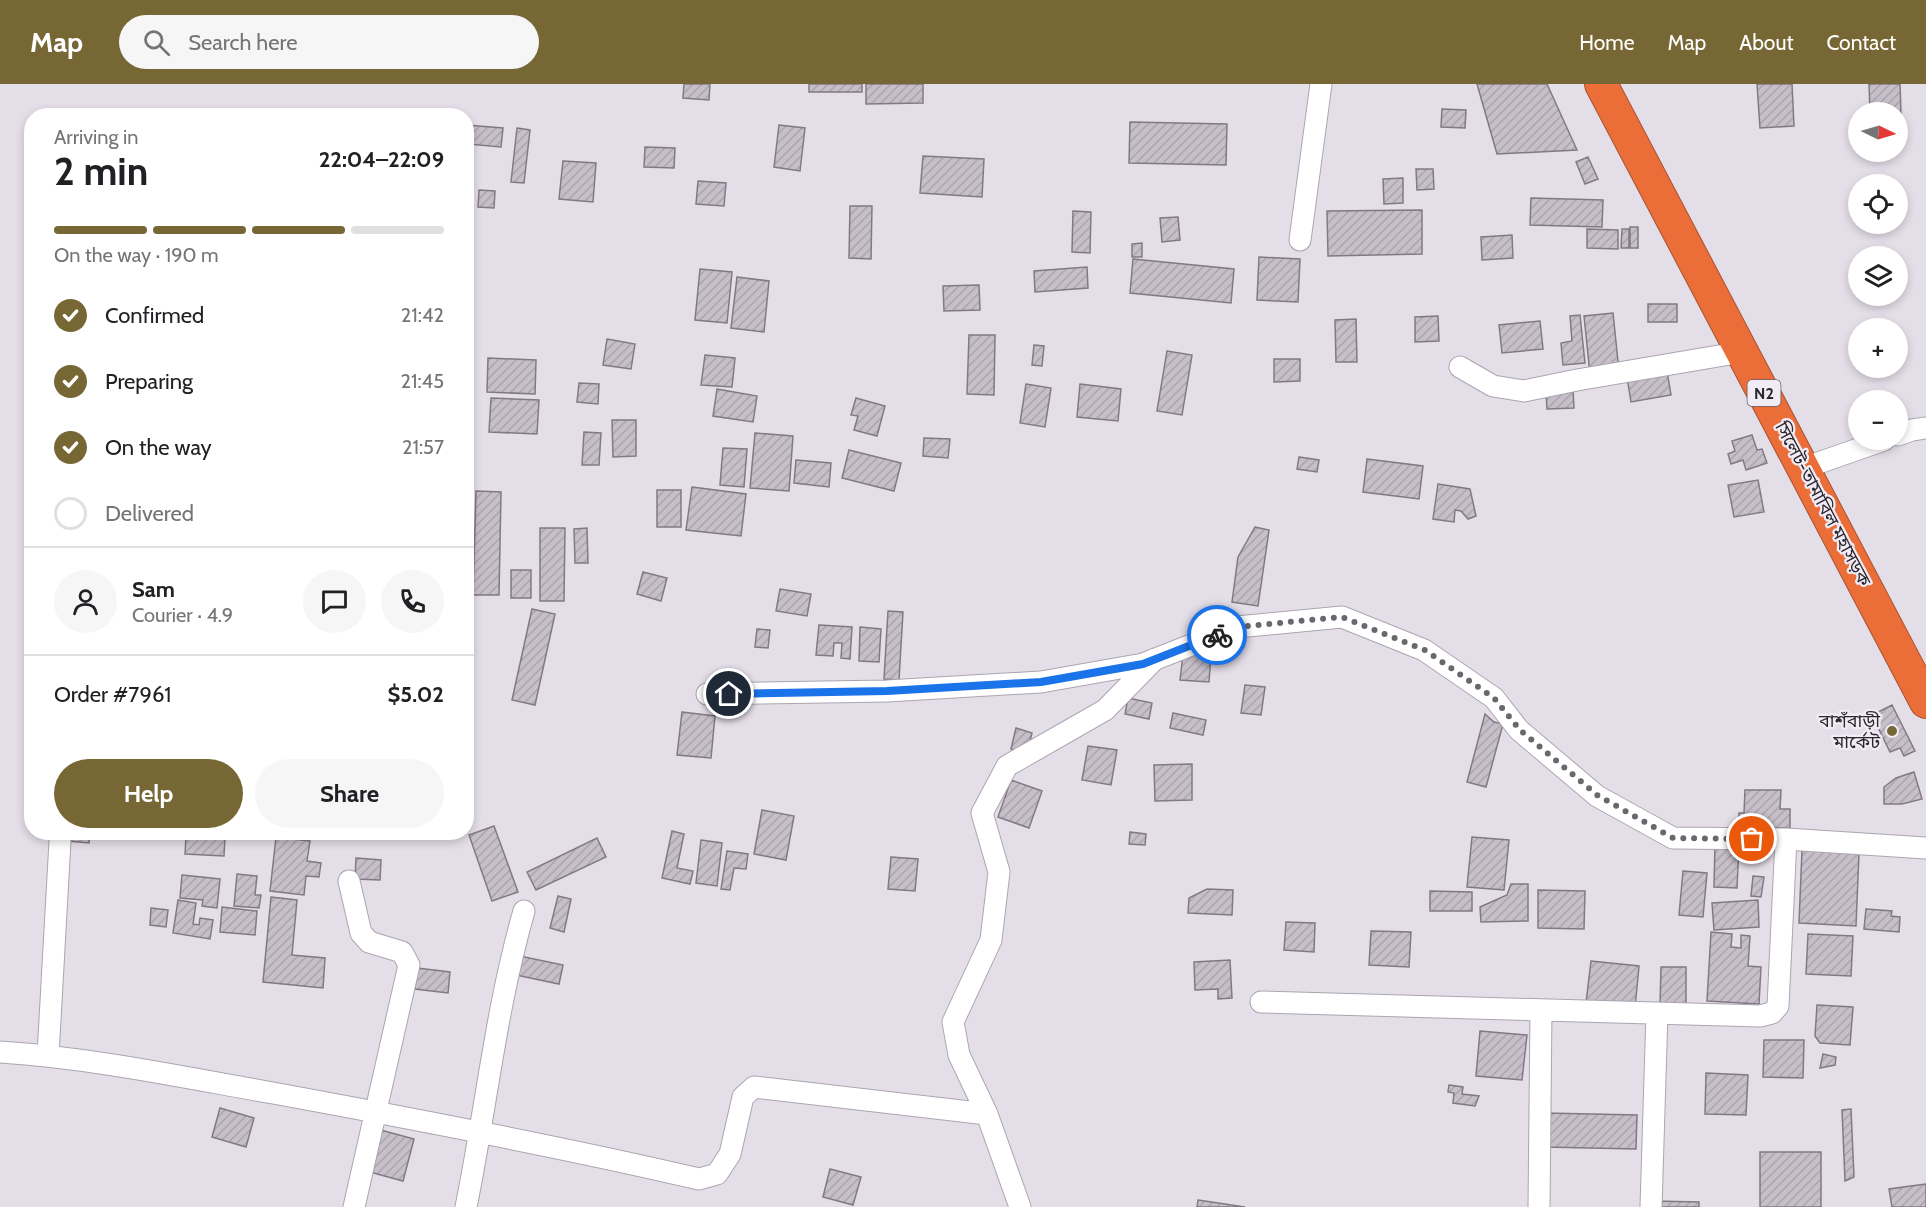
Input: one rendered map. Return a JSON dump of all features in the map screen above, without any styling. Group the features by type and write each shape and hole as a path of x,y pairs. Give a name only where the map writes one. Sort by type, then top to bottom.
{"highway":[{"name":"সিলেট-তামাবিল মহাসড়ক","path":"1601,84 1926,702"}],"street":[{"path":"1300,240 1321,84"},
{"path":"1460,367 1493,386 1524,391 1742,352"},
{"path":"1908,431 1926,428"},
{"path":"1804,468 1855,450"},
{"path":"706,694 887,691 1041,682 1143,664 1237,627 1342,617 1425,650 1494,698 1520,730 1597,795 1673,838 1786,839 1926,848"},
{"path":"1020,1207 987,1114 959,1055 953,1022 992,940 999,872 981,813 1007,766 1105,710 1155,659"},
{"path":"1261,1002 1760,1016 1772,1013 1778,1006 1786,839"},
{"path":"48,1055 60,841"},
{"path":"349,881 361,933 369,942 402,952 409,965 354,1207"},
{"path":"466,1207 481,1133 510,959 524,911"},
{"path":"1539,1207 1540,1010"},
{"path":"1651,1207 1657,1013"},
{"path":"0,1052 48,1055 119,1066 376,1112 699,1179 717,1174 730,1154 743,1097 754,1087 987,1114"}],"building":[{"path":"684,84 710,84 709,100 683,98"},
{"path":"809,84 862,84 862,92 809,92"},
{"path":"866,84 923,84 923,103 866,104"},
{"path":"1477,84 1547,84 1577,150 1497,154"},
{"path":"1757,84 1792,84 1794,126 1760,128"},
{"path":"1869,84 1900,84 1901,102 1870,102"},
{"path":"1442,109 1466,110 1465,128 1441,127"},
{"path":"1130,122 1227,124 1226,165 1129,163"},
{"path":"779,125 805,128 800,171 774,167"},
{"path":"474,126 503,128 501,147 474,145"},
{"path":"517,128 530,130 524,183 511,182"},
{"path":"645,147 675,148 674,168 644,167"},
{"path":"923,156 984,159 982,197 920,193"},
{"path":"1588,157 1598,179 1585,184 1576,162"},
{"path":"563,161 596,163 593,202 559,199"},
{"path":"1416,169 1433,169 1434,189 1417,190"},
{"path":"1403,178 1403,203 1384,204 1383,179"},
{"path":"698,181 726,183 724,206 696,204"},
{"path":"479,190 495,191 494,208 478,207"},
{"path":"1531,198 1603,200 1602,227 1530,225"},
{"path":"850,206 872,206 871,259 849,258"},
{"path":"1422,210 1422,254 1328,256 1327,211"},
{"path":"1073,211 1091,212 1090,253 1072,252"},
{"path":"1178,217 1180,240 1162,242 1160,218"},
{"path":"1630,227 1638,227 1638,248 1630,248"},
{"path":"1587,229 1618,230 1618,249 1587,248"},
{"path":"1622,229 1629,229 1629,248 1621,248"},
{"path":"1512,235 1513,258 1482,260 1481,237"},
{"path":"1142,243 1142,257 1132,257 1132,244"},
{"path":"1259,257 1300,259 1298,302 1257,300"},
{"path":"1133,259 1234,269 1231,303 1130,293"},
{"path":"1087,267 1088,288 1035,292 1034,271"},
{"path":"700,269 732,272 727,323 695,320"},
{"path":"737,277 769,281 764,332 731,328"},
{"path":"979,285 980,310 944,311 943,286"},
{"path":"1648,304 1677,304 1677,322 1648,322"},
{"path":"1613,313 1619,371 1590,374 1584,316"},
{"path":"1580,315 1585,363 1563,365 1561,343 1572,341 1570,316"},
{"path":"1438,316 1439,341 1415,342 1415,317"},
{"path":"1356,319 1357,362 1336,362 1335,320"},
{"path":"1540,321 1543,349 1502,353 1499,325"},
{"path":"969,335 995,335 994,395 967,394"},
{"path":"607,339 635,344 631,369 603,365"},
{"path":"1034,345 1044,346 1042,366 1032,365"},
{"path":"1167,351 1192,355 1182,415 1157,411"},
{"path":"705,355 735,358 732,387 701,385"},
{"path":"488,358 536,360 535,394 487,392"},
{"path":"1274,359 1300,359 1300,381 1274,382"},
{"path":"1667,371 1671,395 1631,402 1627,377"},
{"path":"579,383 599,384 598,404 577,402"},
{"path":"1026,384 1051,388 1045,427 1020,423"},
{"path":"1080,384 1121,389 1118,421 1077,417"},
{"path":"717,389 757,396 753,422 713,416"},
{"path":"1573,390 1574,408 1547,409 1546,392"},
{"path":"491,398 539,400 537,434 489,432"},
{"path":"856,398 885,406 877,436 854,430 858,416 851,415"},
{"path":"612,420 636,420 636,456 613,457"},
{"path":"584,432 601,433 599,465 582,465"},
{"path":"755,433 793,436 789,491 750,488"},
{"path":"1752,435 1757,450 1762,449 1767,463 1746,470 1743,460 1731,464 1728,454 1735,451 1732,441"},
{"path":"924,438 950,439 948,458 923,456"},
{"path":"723,448 747,449 744,487 720,485"},
{"path":"849,450 901,463 894,491 842,478"},
{"path":"1299,457 1319,460 1317,472 1297,469"},
{"path":"1367,459 1423,466 1419,499 1363,492"},
{"path":"796,460 831,463 829,487 794,483"},
{"path":"1758,480 1764,512 1734,517 1728,485"},
{"path":"1438,484 1470,489 1476,516 1468,519 1461,511 1455,510 1454,522 1433,519"},
{"path":"692,487 746,494 741,536 686,530"},
{"path":"657,490 681,490 681,527 657,527"},
{"path":"476,491 501,492 499,595 474,595"},
{"path":"1255,527 1269,530 1258,606 1232,602 1238,557"},
{"path":"540,528 565,528 564,601 540,601"},
{"path":"587,528 588,563 575,563 574,529"},
{"path":"511,570 531,570 531,598 511,598"},
{"path":"643,572 667,578 661,601 637,594"},
{"path":"780,589 811,594 807,616 776,611"},
{"path":"532,609 555,614 535,705 512,700"},
{"path":"888,611 903,612 899,680 884,679"},
{"path":"819,625 852,627 850,659 841,658 842,643 834,643 833,656 816,655"},
{"path":"860,627 881,629 879,662 859,661"},
{"path":"757,629 770,630 768,648 755,647"},
{"path":"1183,654 1211,656 1209,682 1180,680"},
{"path":"1245,685 1265,687 1261,715 1241,713"},
{"path":"1128,698 1152,703 1149,719 1125,714"},
{"name":"বাশঁবাড়ী মার্কেট","path":"1892,705 1915,751 1904,756 1900,748 1890,752 1872,715"},
{"path":"682,712 715,716 711,758 677,755"},
{"path":"1173,713 1206,720 1203,735 1170,728"},
{"path":"1485,714 1494,722 1503,724 1486,787 1467,782"},
{"path":"1016,728 1032,733 1027,753 1011,749"},
{"path":"1088,746 1117,750 1111,785 1082,780"},
{"path":"1192,764 1192,800 1155,801 1154,765"},
{"path":"1914,772 1922,799 1902,804 1884,804 1884,787 1896,778"},
{"path":"1011,780 1042,791 1029,828 998,817"},
{"path":"1745,790 1781,790 1780,809 1790,809 1790,828 1739,827 1739,813 1744,813"},
{"path":"762,810 794,816 786,860 754,854"},
{"path":"494,826 518,892 492,901 471,840 474,840 474,833"},
{"path":"672,831 684,834 677,868 693,871 690,884 662,878"},
{"path":"1130,832 1146,834 1145,845 1129,844"},
{"path":"1472,837 1509,840 1504,890 1467,887"},
{"path":"597,838 606,857 536,890 527,872"},
{"path":"68,840 89,840 89,843"},
{"path":"186,840 225,840 224,856 185,854"},
{"path":"276,840 310,841 307,861 321,863 319,877 306,876 304,895 270,891"},
{"path":"701,840 722,843 717,886 696,883"},
{"path":"1715,845 1739,845 1737,888 1714,887"},
{"path":"1802,850 1859,853 1856,926 1799,923"},
{"path":"727,851 748,854 746,869 734,868 730,890 721,889"},
{"path":"891,857 918,859 915,891 888,889"},
{"path":"356,858 381,860 380,880 355,879"},
{"path":"1683,871 1707,873 1703,917 1679,915"},
{"path":"237,874 257,876 255,895 261,895 259,908 234,906"},
{"path":"182,875 220,879 217,908 202,906 203,900 180,898"},
{"path":"1753,876 1764,877 1761,897 1751,896"},
{"path":"1511,884 1528,884 1528,921 1481,922 1480,907 1507,895"},
{"path":"1207,889 1233,890 1232,915 1188,913 1189,898"},
{"path":"1538,890 1585,891 1584,929 1538,928"},
{"path":"1430,891 1472,892 1472,911 1430,911"},
{"path":"558,896 571,899 564,932 550,928"},
{"path":"271,897 297,900 292,955 325,958 323,988 263,982"},
{"path":"178,900 196,903 193,924 199,925 200,918 213,920 210,939 173,933"},
{"path":"1758,900 1759,927 1714,930 1712,903"},
{"path":"222,907 257,911 255,935 220,932"},
{"path":"151,908 168,910 166,927 150,925"},
{"path":"1866,909 1892,911 1891,916 1900,917 1899,932 1864,929"},
{"path":"1286,922 1315,923 1314,952 1284,950"},
{"path":"1371,931 1411,932 1409,967 1369,965"},
{"path":"1711,932 1732,934 1731,947 1741,948 1741,935 1750,936 1748,966 1761,967 1759,1004 1707,1001"},
{"path":"1808,934 1853,936 1851,976 1806,974"},
{"path":"515,955 563,965 559,984 511,974"},
{"path":"1230,960 1232,998 1218,999 1218,989 1195,990 1194,962"},
{"path":"1591,961 1639,966 1635,1008 1586,1003"},
{"path":"1661,967 1686,967 1686,1006 1660,1006"},
{"path":"417,968 450,972 448,993 415,989"},
{"path":"1817,1005 1853,1007 1850,1045 1820,1043 1815,1036"},
{"path":"1480,1031 1527,1035 1522,1080 1476,1076"},
{"path":"1764,1040 1804,1040 1803,1078 1763,1077"},
{"path":"1823,1054 1836,1057 1835,1065 1820,1068"},
{"path":"1706,1073 1748,1075 1746,1115 1705,1114"},
{"path":"1449,1085 1463,1087 1462,1094 1479,1096 1475,1106 1453,1103 1454,1093 1448,1092"},
{"path":"220,1108 254,1118 246,1147 212,1137"},
{"path":"1851,1109 1854,1177 1845,1181 1842,1110"},
{"path":"1544,1113 1637,1115 1636,1149 1544,1147"},
{"path":"377,1129 414,1139 403,1181 366,1171"},
{"path":"1760,1152 1821,1152 1821,1207 1760,1207"},
{"path":"830,1169 861,1177 853,1205 823,1197"},
{"path":"1926,1184 1926,1207 1892,1207 1889,1189"},
{"path":"1198,1200 1245,1207 1197,1207"},
{"path":"1653,1201 1699,1202 1699,1207 1653,1207"}],"way so far":[{"path":"1217,635 1237,627 1342,617 1425,650 1494,698 1520,730 1597,795 1673,838 1752,839"}],"place":[{"name":"বাশঁবাড়ী মার্কেট","path":"1892,731"}],"route":[{"path":"729,694 887,691 1041,682 1143,664 1217,635"}]}
